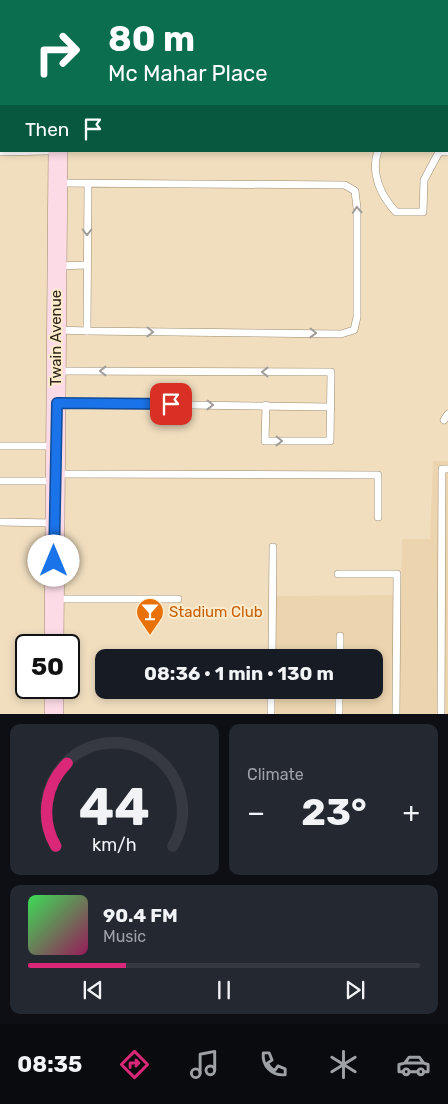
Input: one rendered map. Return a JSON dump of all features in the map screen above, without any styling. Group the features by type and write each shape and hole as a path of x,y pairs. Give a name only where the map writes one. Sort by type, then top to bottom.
{"main road":[{"name":"Twain Avenue","path":"54,634 58,152"},
{"path":"54,699 54,714"}],"lane":[{"path":"378,152 377,180 385,198 396,212 423,212 424,180 439,152 448,152"},
{"path":"56,330 341,334 354,330 357,307 358,208 355,191 345,185 58,182"},
{"path":"87,331 88,183"},
{"path":"57,266 87,265"},
{"path":"55,371 331,372 330,441 265,441 266,406"},
{"path":"57,403 331,408"},
{"path":"0,446 55,446"},
{"path":"441,714 442,469 448,469"},
{"path":"0,481 55,478 378,475 378,517"},
{"path":"0,522 54,523"},
{"path":"272,649 273,548"},
{"path":"338,574 397,574 396,714"},
{"path":"54,599 178,599"},
{"path":"340,636 340,649"},
{"path":"271,699 271,714"},
{"path":"339,699 339,714"}],"shaded area":[{"path":"433,461 448,461 448,714 275,714 276,699 383,699 383,649 276,649 276,596 401,595 402,539 430,539"}],"place":[{"name":"Stadium Club","path":"150,636"}],"route":[{"path":"54,561 57,403 171,404"}]}
